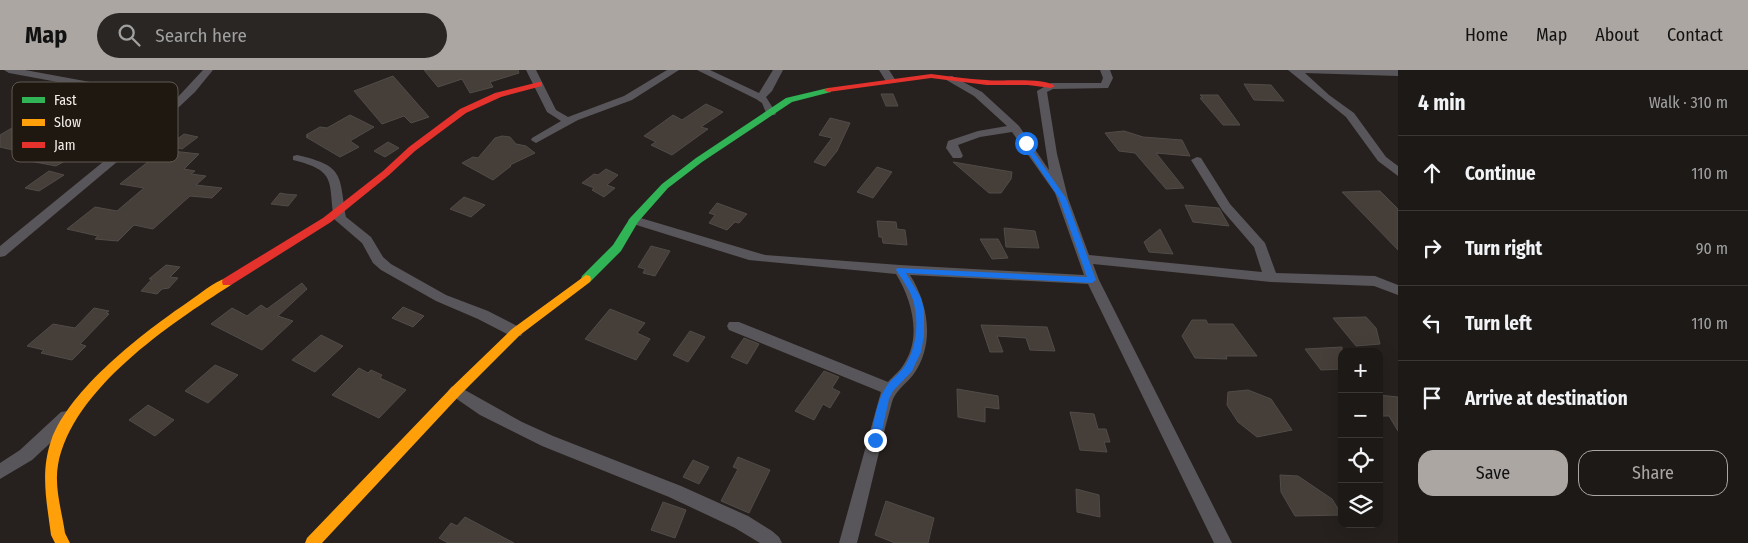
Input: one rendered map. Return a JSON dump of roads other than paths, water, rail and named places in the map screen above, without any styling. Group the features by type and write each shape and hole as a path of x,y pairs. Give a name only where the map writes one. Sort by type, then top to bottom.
{"street":[{"path":"9,70 74,82"},
{"path":"178,100 191,90 208,70"},
{"path":"531,70 552,112 568,121"},
{"path":"536,140 568,121 628,98 674,70"},
{"path":"702,70 760,97 766,102 772,113"},
{"path":"760,97 767,91 778,70"},
{"path":"884,70 891,82"},
{"path":"312,543 456,391 516,332 590,276 617,248 634,220 665,186 699,160 772,113 788,100 802,95 931,76 987,83 1104,86 1108,78 1105,70"},
{"path":"1289,70 1398,73"},
{"path":"1297,70 1325,97 1350,115 1382,159 1398,172"},
{"path":"948,78 978,94 1015,128 1062,198"},
{"path":"0,472 26,455 70,415 99,382 135,348 188,306 338,211 386,173 412,149 463,110 498,95 539,84"},
{"path":"1050,86 1042,91 1041,96 1051,154 1062,198 1084,259 1092,280 1223,543"},
{"path":"957,156 952,148 952,143 978,134 1015,128"},
{"path":"297,158 323,166 332,175 338,189 338,211 344,224 367,240 378,260 441,298 483,315 516,332"},
{"path":"1197,160 1226,207 1260,246 1271,277"},
{"path":"0,253 110,162"},
{"path":"634,220 749,256 795,262 900,270 1092,280"},
{"path":"1084,259 1271,277 1375,281 1398,290"},
{"path":"848,543 889,389 908,369 917,352 920,336 920,310 917,298 900,270"},
{"path":"734,326 889,389"},
{"path":"456,391 510,425 546,442 667,487 721,513 745,522 773,543"},
{"path":"58,540 51,467 56,445 70,415"}]}
